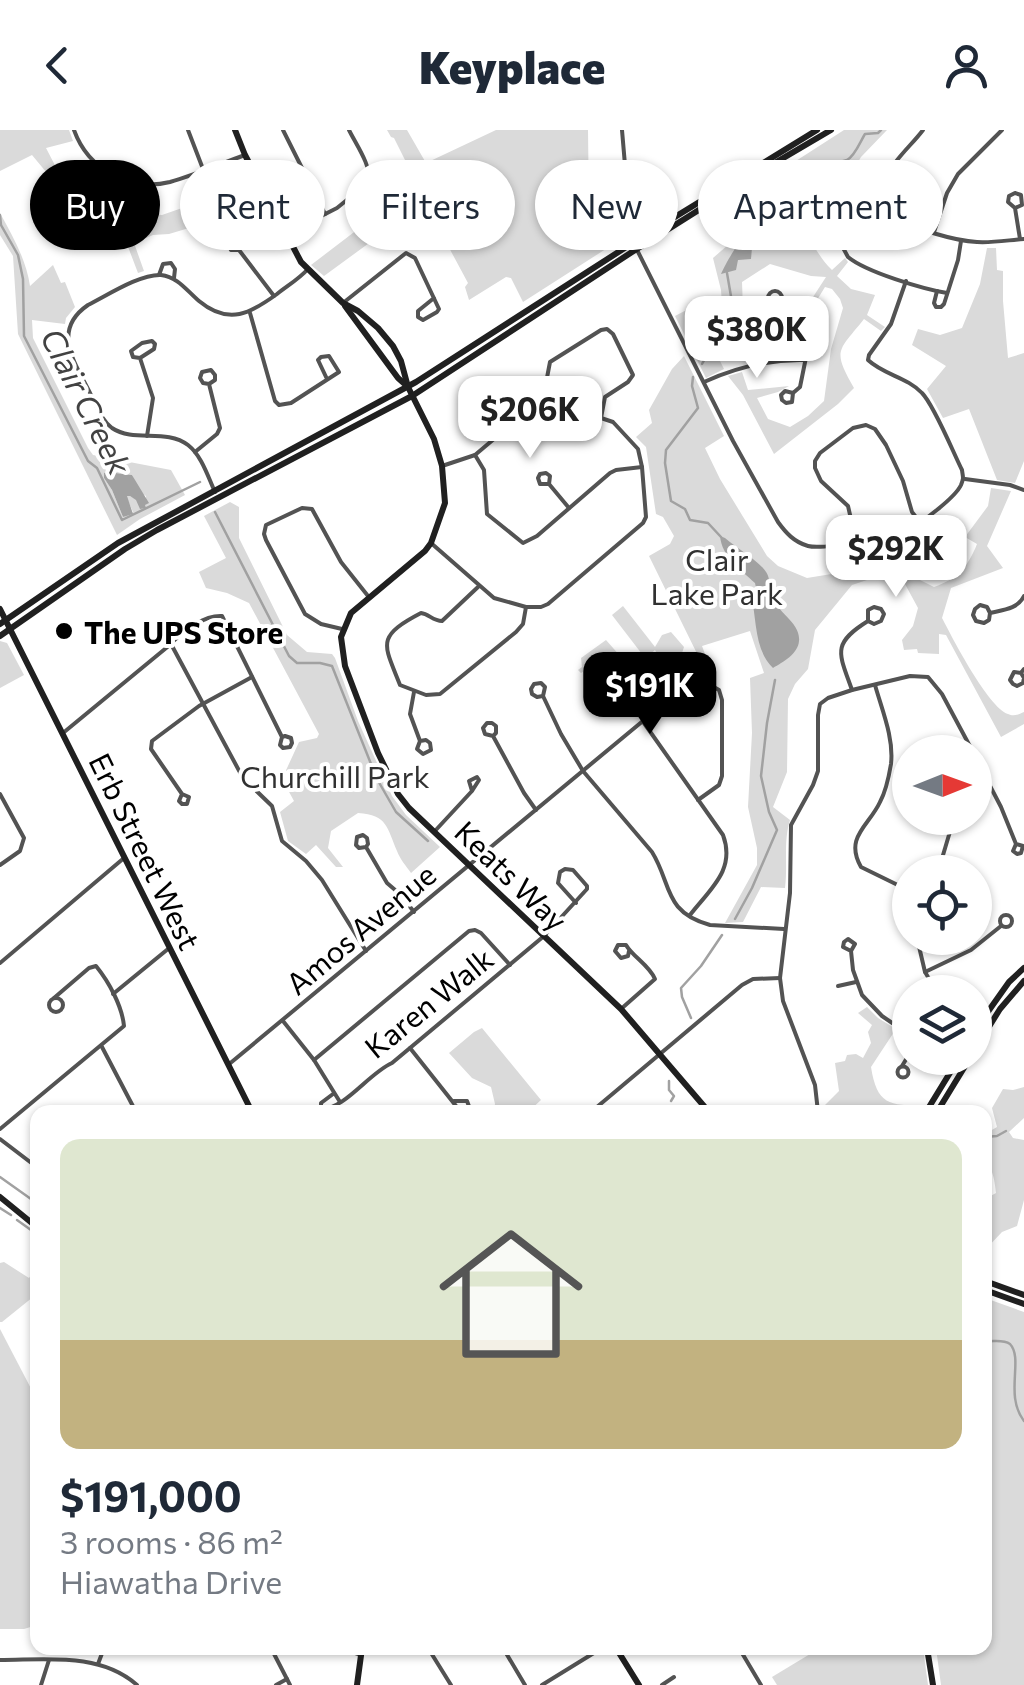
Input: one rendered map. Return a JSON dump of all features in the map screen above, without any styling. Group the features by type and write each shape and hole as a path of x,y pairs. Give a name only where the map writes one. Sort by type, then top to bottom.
{"main road":[{"path":"235,130 248,160"},
{"path":"678,219 817,130"},
{"path":"678,220 831,130"},
{"path":"294,250 308,270 343,303 408,387"},
{"path":"3,622 118,542 408,387 629,250"},
{"path":"0,636 157,530 412,396 629,250"},
{"path":"342,629 350,613 431,543 445,503 442,466 434,439 408,387 401,361 378,328 343,303"},
{"name":"Erb Street West","path":"0,609 3,622 10,629 248,1105"},
{"name":"Keats Way","path":"342,629 340,647 345,666 378,753 408,808 621,1009 704,1105"},
{"path":"992,1009 1024,968"},
{"path":"992,1018 1024,981"},
{"path":"930,1105 949,1075"},
{"path":"941,1105 960,1075"},
{"path":"0,1198 30,1222"},
{"path":"992,1284 1024,1295"},
{"path":"992,1293 1024,1304"},
{"path":"356,1685 360,1655"},
{"path":"620,1655 639,1685"},
{"path":"930,1655 935,1685"}],"street":[{"path":"74,130 86,153 111,175 155,184 180,178"},
{"path":"188,130 200,160"},
{"path":"282,130 297,160"},
{"path":"325,214 371,178 349,130"},
{"path":"622,130 623,160"},
{"path":"899,160 923,130"},
{"path":"943,207 958,174 1002,130"},
{"path":"230,160 245,155"},
{"path":"943,235 980,243 1022,239 1016,208"},
{"path":"937,291 934,303 941,307 961,241"},
{"path":"239,250 274,296"},
{"path":"637,250 733,441 787,534 817,547 897,534 920,522 958,490 963,478 922,392 868,360 891,324 906,281"},
{"path":"844,250 854,262 870,270 947,293"},
{"path":"343,303 406,254 416,258 439,309 423,320 418,317 420,307 434,298"},
{"path":"159,275 163,264 171,263 174,278"},
{"path":"218,499 195,452 180,440 122,433 106,422 70,354 68,336 77,315 88,305 141,279 159,275 174,278 204,305 236,316 250,312 308,270"},
{"path":"782,299 815,306 800,387 793,394"},
{"path":"250,312 279,405 291,403 339,372 325,356 318,360 327,379"},
{"path":"542,409 550,362 607,329 632,375 604,398 601,418"},
{"path":"152,341 154,349 140,358 133,358 131,351 152,341"},
{"path":"140,358 153,398 147,436"},
{"path":"704,382 738,367 805,360"},
{"path":"195,452 220,428 209,384"},
{"path":"431,543 494,598 541,607 644,523 647,506 638,448 614,422 601,418 528,410 475,455 442,466"},
{"path":"856,542 848,506 828,488 815,468 815,461 853,428 866,425 886,445 912,512 934,540"},
{"path":"475,455 484,470 488,514 520,542 530,541 614,470 642,467"},
{"path":"963,478 1024,490"},
{"path":"549,484 569,508"},
{"path":"342,629 312,620 299,608 266,540 266,525 302,508 312,509 340,562 368,596"},
{"path":"478,586 442,620 420,613 386,639 385,647 400,686 432,696 447,690 516,632 526,607"},
{"path":"990,613 1015,607 1024,596"},
{"path":"62,733 196,624 219,615 224,618 282,737"},
{"path":"852,690 841,647 848,635 868,620"},
{"path":"171,644 243,778 272,806 282,841 322,880 366,953"},
{"path":"817,1105 815,1085 783,1002 780,978 792,824 818,771 820,704 852,690 910,676 928,677 942,694 964,735"},
{"path":"182,794 152,741 203,704 252,677"},
{"path":"875,685 891,741 892,760 879,805 861,829 855,851 861,866 892,882"},
{"name":"Amos Avenue","path":"228,1065 642,722 678,694 712,686 719,690 722,700 722,776 719,784 698,800"},
{"path":"414,692 410,714 420,742"},
{"path":"543,696 584,772 658,861 671,900 700,922 785,929"},
{"path":"642,722 723,835 727,848 725,869 690,915"},
{"path":"493,736 536,810"},
{"path":"434,832 472,791"},
{"path":"992,792 1016,844"},
{"path":"0,794 24,844 0,865"},
{"path":"366,847 387,883 414,912"},
{"path":"0,963 124,858"},
{"path":"565,868 573,870 588,888 576,903 558,883 565,868"},
{"name":"Karen Walk","path":"340,1102 510,965 576,903"},
{"path":"926,972 971,950 1002,926"},
{"path":"314,1060 469,932 478,931 510,965"},
{"path":"114,994 169,948"},
{"path":"851,950 856,982 868,1002 892,1023"},
{"path":"621,1009 655,979 629,951"},
{"path":"920,955 928,975"},
{"path":"0,1129 124,1026 114,994 99,969 92,966 54,998"},
{"path":"600,1105 742,985 753,979 780,978"},
{"path":"838,986 856,982"},
{"path":"283,1021 314,1060 340,1102 336,1105"},
{"path":"102,1047 132,1105"},
{"path":"410,1048 454,1102"},
{"path":"321,1105 333,1094"},
{"path":"0,1140 30,1162"},
{"path":"98,1664 101,1655"},
{"path":"274,1655 289,1682 276,1685"},
{"path":"432,1655 451,1685"},
{"path":"507,1655 525,1685"},
{"path":"542,1685 591,1655"},
{"path":"742,1655 761,1685"},
{"path":"0,1660 80,1660 124,1674 137,1685"},
{"path":"41,1685 49,1660"},
{"path":"662,1685 674,1677"}],"green space":[{"path":"0,130 69,130 73,141 46,148 52,160 36,160 32,155 0,171"},
{"path":"387,130 407,130 424,160 405,160"},
{"path":"496,130 588,130 588,160 535,160 535,250 604,250 523,302 511,278 506,277 469,300 465,287 468,283 450,250 515,250 515,160 432,160"},
{"path":"844,130 887,130 859,160 797,160"},
{"path":"180,209 180,231 160,235 160,215"},
{"path":"0,213 22,257 30,286 53,265 61,283 65,282 75,307 65,324 32,320 33,338 88,448 93,455 171,470 185,495 117,535 18,334 13,256 0,235","holes":["105,472 132,475 146,496 146,504 126,496 133,512 123,517 104,478"]},
{"path":"345,239 345,250 360,250 324,276 311,265"},
{"path":"987,248 996,248 997,270 1003,271 1008,358 1024,353 1024,461 1015,483 997,480 969,409 943,418 927,389 946,366 912,345 918,329 940,335 962,328 980,284"},
{"path":"129,250 136,250 144,271 138,273"},
{"path":"722,250 816,250 832,270 845,258 848,262 837,276 851,289 875,295 867,315 885,327 881,331 864,319 841,351 854,388 774,454 743,395 728,376 742,372 748,390 789,386 757,398 768,419 790,427 824,401 831,349 843,308 832,289 825,287 817,300 813,297 826,277 770,264 742,282 743,309 772,328 808,328 807,334 748,337 713,347 724,369 706,378 675,316 696,305 711,308 722,304 713,258"},
{"name":"Clair Lake Park","path":"684,356 724,436 705,448 720,479 767,556 778,566 807,578 905,562 918,579 934,587 942,584 966,566 974,552 977,544 965,537 988,506 991,488 1011,491 987,546 1003,568 951,588 942,618 991,699 1008,714 1024,712 1024,724 1001,737 946,635 939,634 939,654 904,650 902,640 913,626 918,608 905,584 876,577 852,585 815,630 808,669 788,699 787,772 773,807 790,820 785,888 761,887 743,922 725,923 757,865 748,807 750,678 764,673 750,631 702,646 715,681 710,680 649,556 670,544 674,536 663,517 656,514 646,447 636,437 652,423 649,410"},
{"name":"Churchill Park","path":"230,502 239,507 239,538 287,635 307,652 332,654 335,658 392,796 440,847 411,873 385,824 368,814 358,813 331,831 328,848 343,867 336,867 316,845 306,854 288,841 280,812 294,801 282,779 299,742 319,734 249,603 206,588 199,572 226,558 204,516"},
{"path":"623,606 655,647 662,635 671,632 684,647 671,665 662,662 655,650 645,658 612,615"},
{"path":"606,640 621,657 630,659 646,679 642,682 629,668 619,674 604,656 581,673 581,658"},
{"path":"0,641 7,643 24,675 0,688"},
{"path":"867,1007 892,1027 892,1035 871,1067 877,1089 887,1100 902,1105 825,1105 839,1091 835,1063 845,1061 847,1055 863,1058 871,1043 868,1032 872,1025 858,1013"},
{"path":"482,1028 541,1100 536,1105 495,1105 491,1087 472,1078 449,1053"},
{"path":"1024,1087 1024,1118 1009,1132 1013,1138 1024,1140 1024,1200 1017,1226 1002,1232 992,1243 992,1195 996,1193 992,1130 997,1127 992,1108 1003,1089"},
{"path":"0,1263 30,1277 30,1299 2,1322 0,1322"},
{"path":"992,1301 1024,1312 1024,1685 941,1685 937,1655 992,1655"},
{"path":"0,1329 30,1387 30,1627 0,1629"},
{"path":"808,1655 924,1655 928,1685 777,1685 772,1677"}],"shaded area":[{"path":"734,250 752,250 751,259 738,260 736,270 721,274"},
{"path":"107,472 132,475 149,503 146,508 140,509 136,500 127,496 133,514 123,517 104,478"},
{"path":"720,536 765,571 774,602 799,635 796,650 773,668 762,652 757,634 751,595 755,583 728,556"}],"waterway":[{"name":"Clair Creek","path":"847,160 865,134 881,130"},
{"name":"Clair Creek","path":"0,215 1,225 18,255 23,279 24,336 122,520 200,482"},
{"name":"Clair Creek","path":"702,364 733,308 727,273"},
{"name":"Clair Creek","path":"693,377 698,408 666,450 671,501 685,509 690,520 708,523 721,537"},
{"name":"Clair Creek","path":"215,512 289,656 297,663 332,666 377,779 396,812 428,841"},
{"name":"Clair Creek","path":"735,919 777,830 761,776 775,680"},
{"name":"Clair Creek","path":"691,1018 681,988 722,935"},
{"name":"Clair Creek","path":"669,1081 674,1096 671,1101"},
{"path":"992,1136 1006,1131"},
{"path":"0,1177 30,1198"},
{"path":"0,1208 11,1215"},
{"path":"17,1220 30,1229"},
{"path":"992,1341 1007,1342 1014,1351 1015,1400 1024,1421"}],"place":[{"name":"The UPS Store","path":"64,631"}]}
